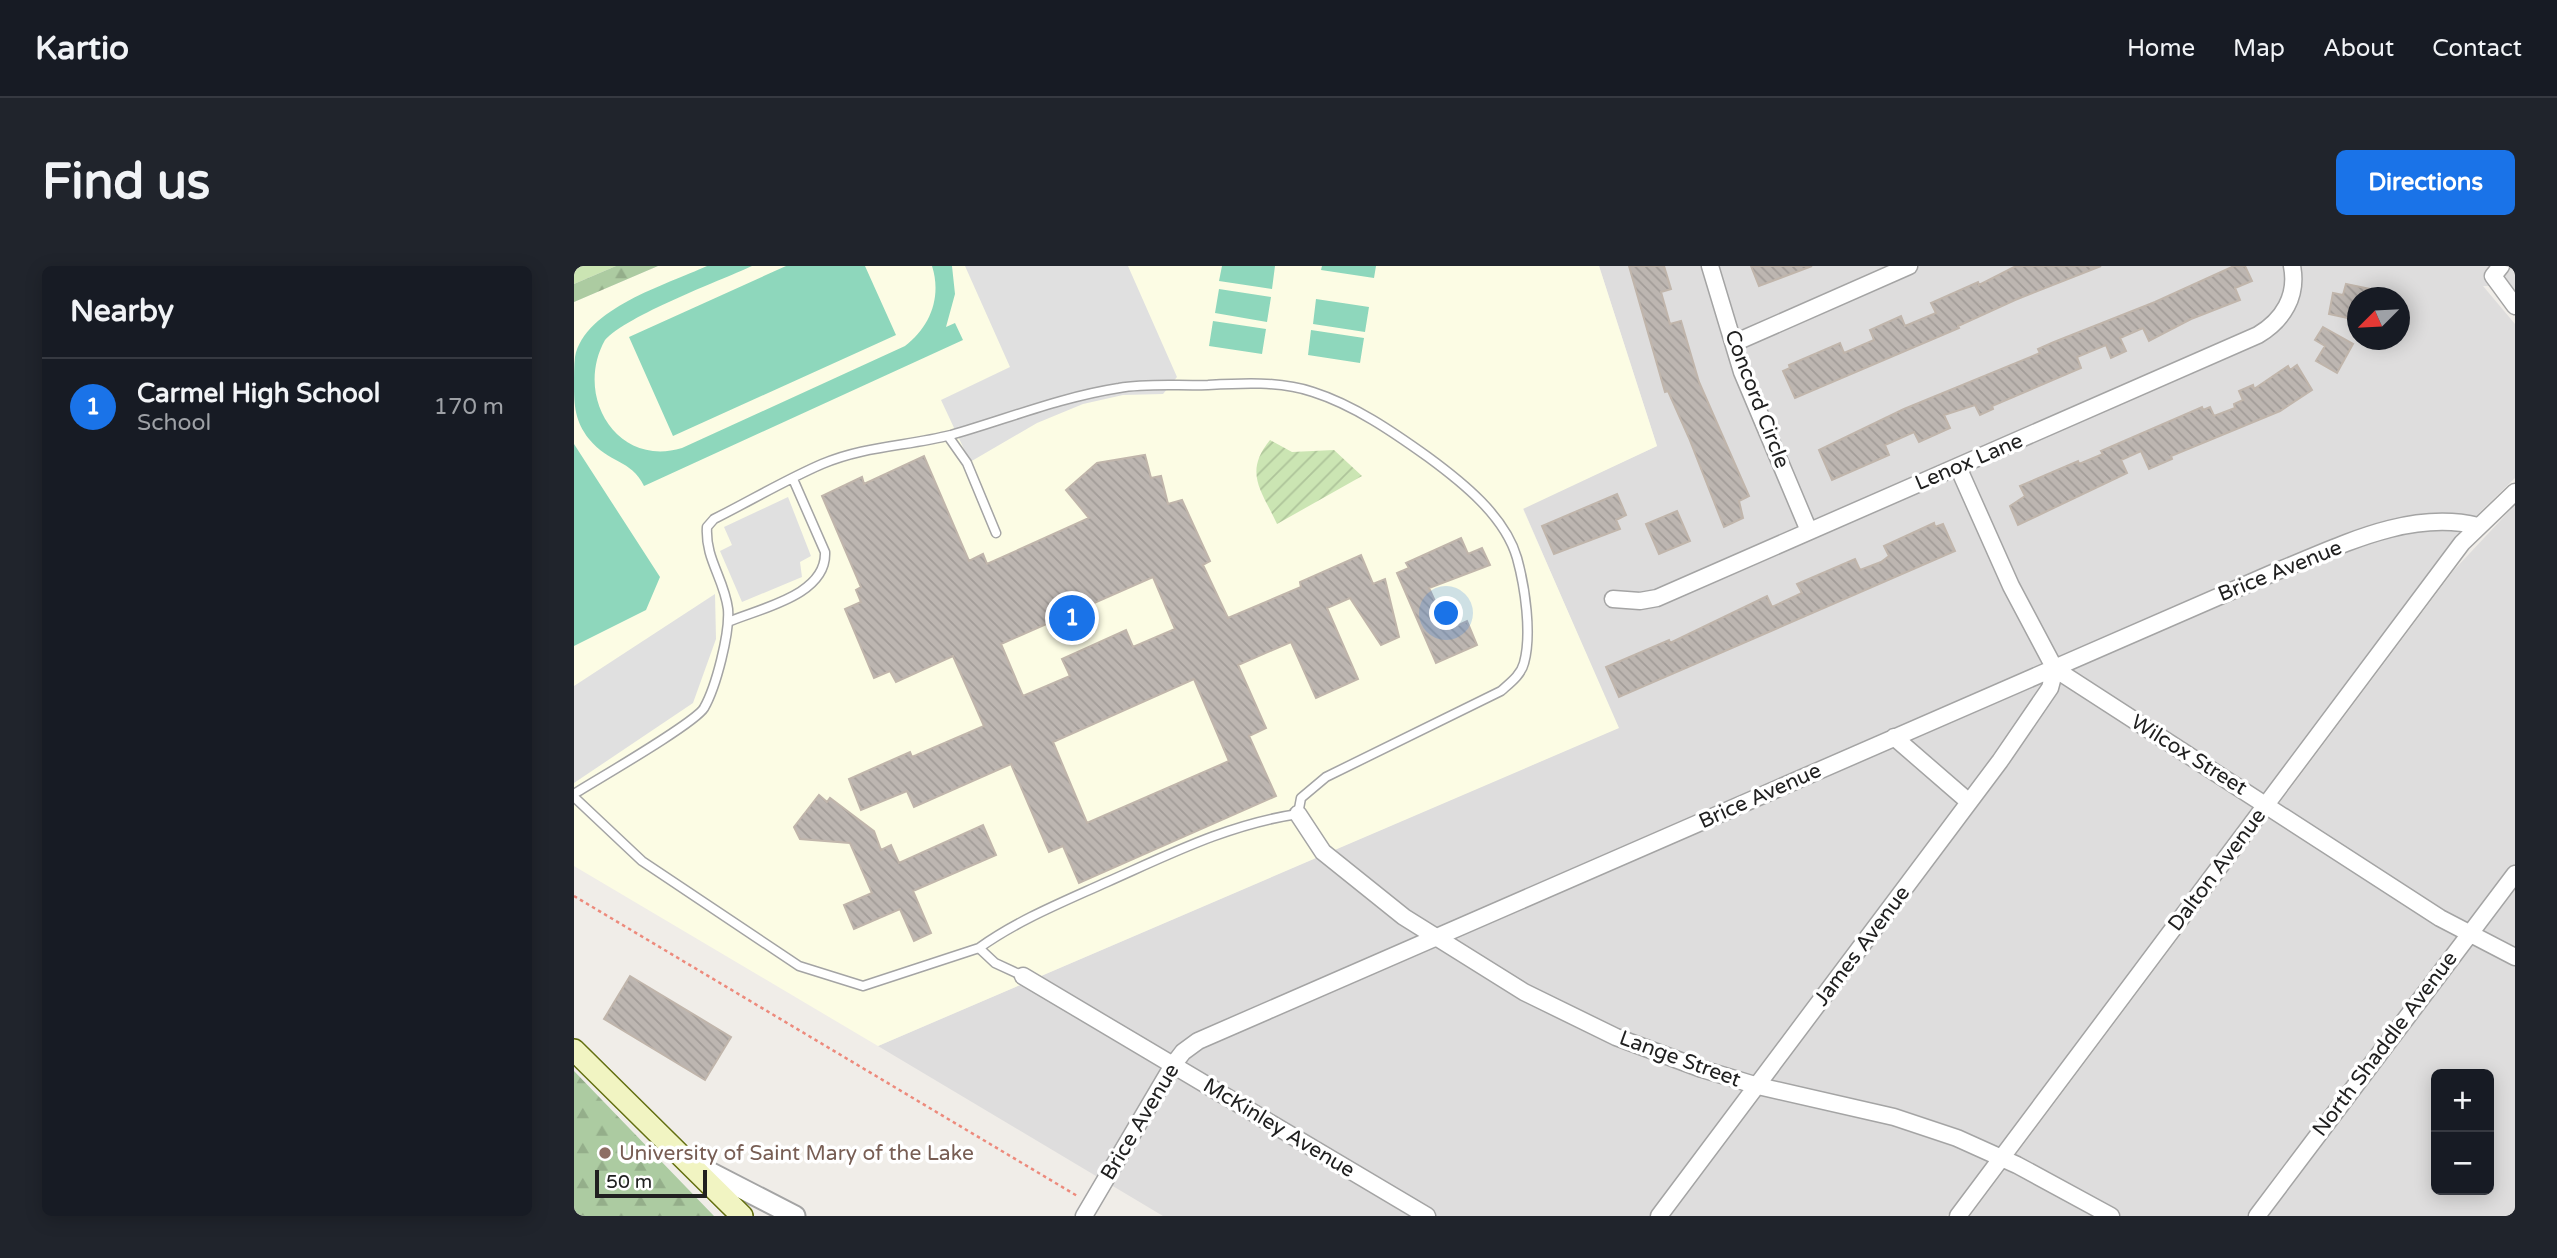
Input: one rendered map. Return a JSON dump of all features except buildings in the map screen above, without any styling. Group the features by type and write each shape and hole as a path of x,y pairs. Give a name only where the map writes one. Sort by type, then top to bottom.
{"main road":[{"path":"574,1050 742,1216"}],"street":[{"name":"Concord Circle","path":"1710,266 1742,372 1809,531"},
{"path":"1734,343 1909,266"},
{"path":"2501,266 2493,276 2515,306"},
{"name":"Lenox Lane","path":"1613,599 1640,601 1657,598 2258,335 2282,316 2289,304 2293,274"},
{"name":"Wilcox Street","path":"1958,467 2011,586 2055,669 2468,934 2515,957"},
{"path":"2478,526 2515,492"},
{"name":"Brice Avenue","path":"1087,1210 1173,1065 1183,1052 1198,1041 2055,669 2084,654 2353,541 2410,523 2459,521 2478,526"},
{"name":"Dalton Avenue","path":"1958,1216 2478,526"},
{"name":"James Avenue","path":"1659,1216 1969,802 2050,688 2055,669"},
{"path":"1894,737 1969,802"},
{"name":"Lange Street","path":"1297,814 1323,852 1434,938 1524,992 1616,1037 1702,1069 1758,1086 1894,1117 1957,1138 2001,1158 2110,1216"},
{"name":"North Shaddle Avenue","path":"2258,1216 2515,873"},
{"name":"McKinley Avenue","path":"1023,976 1427,1216"},
{"path":"683,1158 795,1216"}],"lane":[{"path":"1246,383 1311,391 1343,403 1440,466 1483,505 1505,530 1521,571 1525,597 1524,665 1515,680 1488,701 1326,777 1301,798 1297,814 1242,824 1208,836 1044,910 979,948 863,986 799,966 642,861 574,795 703,709 719,666 727,622 723,588 706,550 707,527 714,519 793,479 861,450 948,436 1083,394 1122,387 1246,383"},
{"path":"948,436 967,463 996,533"},
{"path":"727,622 812,586 820,576 825,565 825,552 793,479"},
{"path":"979,948 995,963 1023,976"}],"path":[{"path":"574,896 1087,1210"}],"shaded area":[{"path":"658,266 1599,266 1657,446 1523,509 1619,728 878,1046 574,866 574,302"},
{"path":"965,266 1128,266 1177,377 1163,394 1123,395 1083,404 1037,423 970,462 941,400 1010,367"},
{"path":"1599,266 2515,266 2515,294 2508,286 2483,286 2515,324 2515,478 2480,512 2441,558 1947,1216 1163,1216 878,1046 1618,728 1523,508 1657,446"},
{"path":"788,497 811,556 800,562 802,577 742,602 720,551 732,545 724,527"},
{"path":"2515,505 2515,1216 1970,1216 2454,570"},
{"path":"715,594 716,639 693,703 574,783 574,686"}],"green space":[{"path":"574,266 616,266 574,284"},
{"path":"616,266 658,266 574,302 574,284"},
{"path":"707,266 752,266 633,320 605,340 597,361 595,383 598,404 607,422 620,437 638,447 658,451 682,448 905,346 921,330 932,310 936,289 932,266 952,266 955,294 946,327 955,323 963,340 644,486 633,471 597,447 581,426 574,399 575,357 582,340 594,325 610,312 650,290"},
{"path":"786,266 865,266 896,335 673,436 629,337"},
{"path":"1222,266 1275,266 1272,289 1219,281"},
{"path":"1322,266 1376,266 1374,278 1321,270"},
{"path":"1219,289 1271,297 1267,322 1215,313"},
{"path":"1316,299 1369,307 1365,332 1313,324"},
{"path":"1213,321 1266,329 1262,354 1209,346"},
{"path":"1311,330 1364,338 1360,363 1308,355"},
{"path":"1270,440 1292,452 1334,450 1362,476 1277,524 1261,492 1256,472 1262,452"},
{"path":"574,444 660,577 646,610 574,646"},
{"name":"University of Saint Mary of the Lake","path":"574,1071 714,1216 574,1216"}],"place":[{"name":"Carmel High School","path":"1072,618"},
{"name":"University of Saint Mary of the Lake","path":"605,1153"}]}
